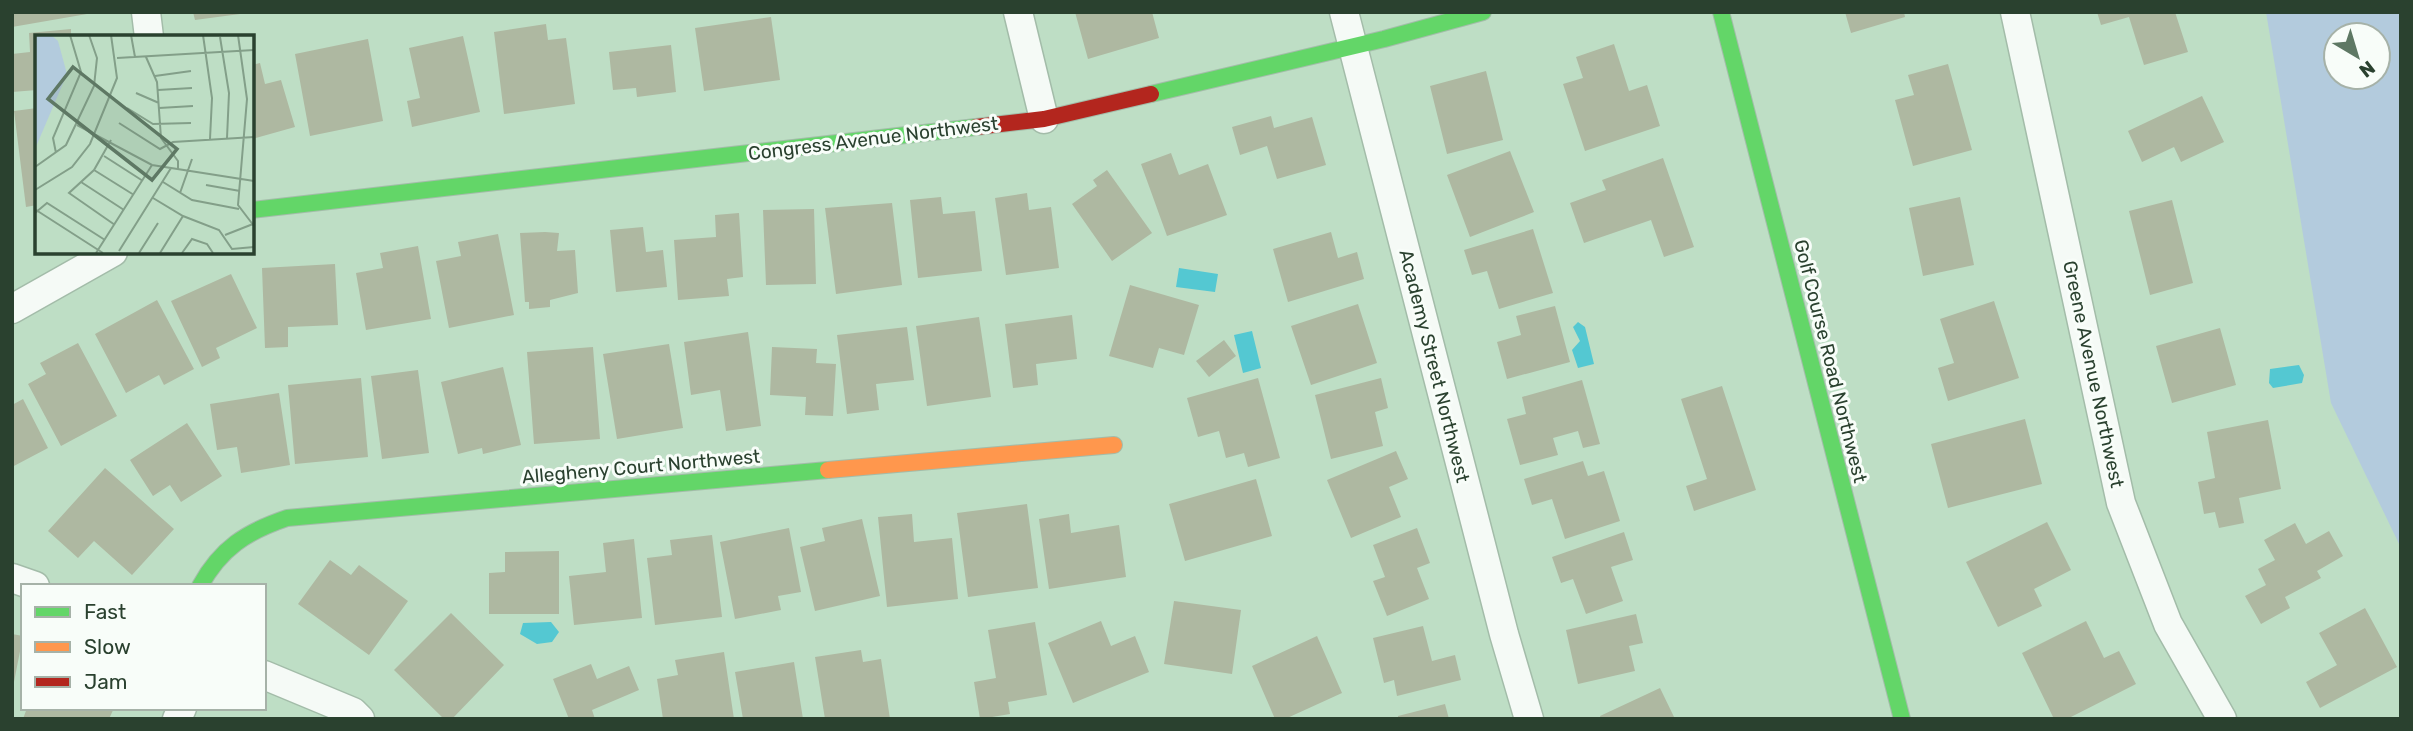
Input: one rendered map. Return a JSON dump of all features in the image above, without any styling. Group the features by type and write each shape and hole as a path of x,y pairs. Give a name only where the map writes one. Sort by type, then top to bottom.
{"street":[{"path":"146,12 149,35"},
{"path":"1018,12 1044,119"},
{"name":"Academy Street Northwest","path":"1344,12 1504,634 1529,719"},
{"name":"Congress Avenue Northwest","path":"254,210 1044,119 1354,46 1483,12"},
{"name":"Golf Course Road Northwest","path":"1721,12 1902,719"},
{"name":"Greene Avenue Northwest","path":"2015,12 2121,503 2168,624 2222,719"},
{"path":"12,309 109,254"},
{"name":"Allegheny Court Northwest","path":"201,584 212,561 243,533 287,518 1114,444"},
{"path":"12,578 29,584"},
{"path":"266,676 353,712 360,719"}],"shaded area":[{"path":"2266,12 2401,12 2401,548 2331,403"}],"water":[{"path":"1179,268 1218,274 1215,292 1176,287"},
{"path":"1578,322 1585,327 1594,364 1578,368 1572,350 1580,341 1573,327"},
{"path":"1252,331 1261,368 1243,373 1234,335"},
{"path":"2299,365 2304,375 2302,383 2273,388 2269,383 2270,369"},
{"path":"551,622 559,632 552,642 537,644 520,634 523,623"}],"building":[{"path":"12,12 87,12 87,14 12,27"},
{"path":"193,12 240,12 240,14 195,20"},
{"path":"1075,12 1152,12 1159,38 1088,59"},
{"path":"1845,12 1904,12 1905,17 1851,33"},
{"path":"2097,12 2175,12 2188,52 2144,65 2129,17 2101,25"},
{"path":"771,17 780,80 704,91 695,28"},
{"path":"546,24 548,40 566,38 575,104 504,114 494,32"},
{"path":"71,29 71,35 35,35 35,90 12,92 12,54 30,52 29,33"},
{"path":"463,36 480,112 412,127 407,101 420,98 409,48"},
{"path":"368,39 383,121 310,136 295,54"},
{"path":"1614,44 1629,91 1647,85 1660,126 1585,151 1563,84 1583,78 1576,57"},
{"path":"671,45 676,92 637,97 636,88 613,90 609,52"},
{"path":"260,63 265,84 281,80 295,127 254,138 254,64"},
{"path":"1948,64 1972,150 1913,166 1895,100 1914,95 1908,75"},
{"path":"1486,71 1503,140 1447,154 1430,86"},
{"path":"2202,96 2224,142 2181,162 2174,147 2142,162 2128,131"},
{"path":"35,108 35,205 26,207 14,111"},
{"path":"1271,116 1274,128 1312,117 1326,165 1277,179 1267,146 1240,155 1232,127"},
{"path":"1510,151 1534,212 1470,237 1447,175"},
{"path":"1171,153 1179,175 1208,164 1227,215 1167,236 1141,164"},
{"path":"1663,158 1694,247 1664,257 1651,220 1584,243 1570,203 1606,190 1602,180"},
{"path":"1107,170 1152,233 1112,261 1072,204 1097,186 1093,180"},
{"path":"1027,193 1029,210 1051,207 1059,268 1006,275 995,198"},
{"path":"941,197 943,214 975,211 982,271 918,278 910,200"},
{"path":"1960,197 1974,265 1923,276 1909,208"},
{"path":"2172,200 2193,283 2150,295 2129,211"},
{"path":"892,203 902,285 836,294 825,208"},
{"path":"814,209 816,284 766,285 763,210"},
{"path":"739,213 743,277 727,279 729,296 678,300 674,240 716,237 715,215"},
{"path":"643,227 646,252 663,250 667,287 616,292 610,230"},
{"path":"1533,229 1553,293 1499,309 1487,271 1472,275 1464,250"},
{"path":"1331,232 1338,258 1357,252 1364,279 1288,302 1273,249"},
{"path":"520,233 559,233 557,251 575,250 578,293 550,300 550,307 529,309 529,302 525,302"},
{"path":"498,234 514,315 449,328 436,261 461,256 458,242"},
{"path":"418,246 431,319 366,330 356,273 383,268 380,253"},
{"path":"335,264 338,325 288,327 288,347 265,348 262,268"},
{"path":"231,274 257,328 216,348 220,358 202,367 171,301"},
{"path":"1130,285 1199,305 1184,355 1159,348 1153,368 1109,356"},
{"path":"157,300 194,369 164,385 159,375 126,393 95,334"},
{"path":"1994,301 2019,378 1948,401 1938,368 1954,363 1940,319"},
{"path":"1358,304 1377,363 1311,385 1291,326"},
{"path":"1555,306 1570,362 1507,379 1497,342 1521,335 1516,316"},
{"path":"1072,315 1077,359 1036,364 1038,385 1013,388 1005,324"},
{"path":"979,317 991,397 927,406 916,326"},
{"path":"907,327 914,380 876,384 879,410 847,414 837,335"},
{"path":"2220,328 2236,385 2172,403 2156,346"},
{"path":"748,332 761,426 726,431 720,390 691,395 684,342"},
{"path":"1224,340 1236,356 1209,377 1196,361"},
{"path":"78,343 117,416 61,446 28,384 46,374 40,363"},
{"path":"669,344 683,428 617,439 603,354"},
{"path":"593,347 600,439 534,444 527,352"},
{"path":"772,347 817,349 816,363 836,364 833,416 805,415 806,397 770,395"},
{"path":"503,367 521,445 483,454 482,448 458,454 441,382"},
{"path":"418,370 429,453 382,459 371,376"},
{"path":"361,378 368,457 295,464 288,385"},
{"path":"1258,378 1280,458 1248,467 1244,453 1226,458 1219,431 1198,437 1187,398"},
{"path":"1381,378 1388,408 1375,412 1383,446 1331,459 1315,395"},
{"path":"1582,380 1600,444 1583,448 1578,431 1553,438 1558,455 1520,465 1507,419 1526,414 1522,397"},
{"path":"1722,386 1756,490 1694,511 1686,486 1707,479 1681,399"},
{"path":"279,393 290,465 241,473 237,447 217,450 210,404"},
{"path":"23,399 48,448 12,467 12,405"},
{"path":"2025,419 2042,484 1948,508 1931,444"},
{"path":"2268,420 2281,489 2239,498 2244,523 2219,528 2215,512 2204,514 2198,482 2215,478 2207,432"},
{"path":"187,423 222,476 181,502 170,485 153,496 130,460"},
{"path":"1396,451 1408,479 1389,487 1401,517 1351,538 1327,480"},
{"path":"1583,461 1588,476 1604,471 1620,521 1565,539 1552,499 1532,505 1524,479"},
{"path":"105,468 174,529 132,575 94,541 78,558 48,531"},
{"path":"1256,479 1272,536 1185,561 1169,504"},
{"path":"1027,504 1038,588 968,597 957,513"},
{"path":"912,514 914,542 952,538 958,599 887,607 878,517"},
{"path":"1069,514 1071,533 1119,525 1126,577 1049,589 1039,519"},
{"path":"862,519 880,596 815,611 800,547 825,541 822,528"},
{"path":"2047,522 2071,570 2034,589 2042,606 1998,627 1966,562"},
{"path":"2295,523 2306,544 2329,531 2343,556 2317,571 2321,578 2285,597 2290,608 2261,624 2245,596 2266,585 2258,569 2275,560 2264,540"},
{"path":"789,528 801,592 778,596 781,610 735,619 720,542"},
{"path":"1417,528 1430,563 1417,568 1429,599 1387,616 1373,581 1385,577 1373,545"},
{"path":"1624,532 1633,560 1611,567 1623,601 1586,614 1573,579 1561,583 1552,557"},
{"path":"712,535 722,617 655,625 647,558 672,555 670,540"},
{"path":"634,539 642,618 574,625 569,576 606,572 603,543"},
{"path":"559,551 559,614 489,614 489,573 505,572 505,552"},
{"path":"330,560 351,575 359,565 408,601 369,655 298,604"},
{"path":"1174,601 1241,610 1232,674 1164,664"},
{"path":"2365,608 2397,667 2320,708 2306,682 2337,665 2319,633"},
{"path":"451,613 504,665 452,719 444,719 394,670"},
{"path":"1636,614 1643,643 1629,646 1635,671 1578,684 1566,630"},
{"path":"1101,621 1111,646 1135,636 1149,672 1073,703 1048,643"},
{"path":"2086,621 2104,658 2119,651 2136,684 2067,719 2054,719 2022,653"},
{"path":"1035,622 1047,695 1008,702 1010,714 980,719 974,682 996,678 988,630"},
{"path":"1423,626 1432,661 1455,655 1461,680 1397,696 1394,680 1384,683 1373,638"},
{"path":"12,634 21,636 21,646 12,686"},
{"path":"1317,636 1342,693 1285,719 1275,719 1252,666"},
{"path":"861,650 863,662 881,659 890,719 825,719 815,657"},
{"path":"724,652 734,719 663,719 657,679 678,675 675,660"},
{"path":"794,662 803,719 743,719 735,672"},
{"path":"591,664 597,679 629,666 639,690 592,710 595,719 569,719 553,679"},
{"path":"1660,688 1675,719 1601,719 1600,716"},
{"path":"1445,704 1449,719 1398,719 1398,716"},
{"path":"26,710 113,710 109,719 23,719"}],"traffic: fast":[{"path":"1151,94 1384,39 1483,12"},
{"path":"1721,12 1902,719"},
{"path":"254,210 976,127"},
{"path":"201,584 217,561 236,543 259,529 287,518 828,470"}],"traffic: slow":[{"path":"828,470 1114,445"}],"traffic: jam":[{"path":"976,127 1044,119 1151,94"}]}
